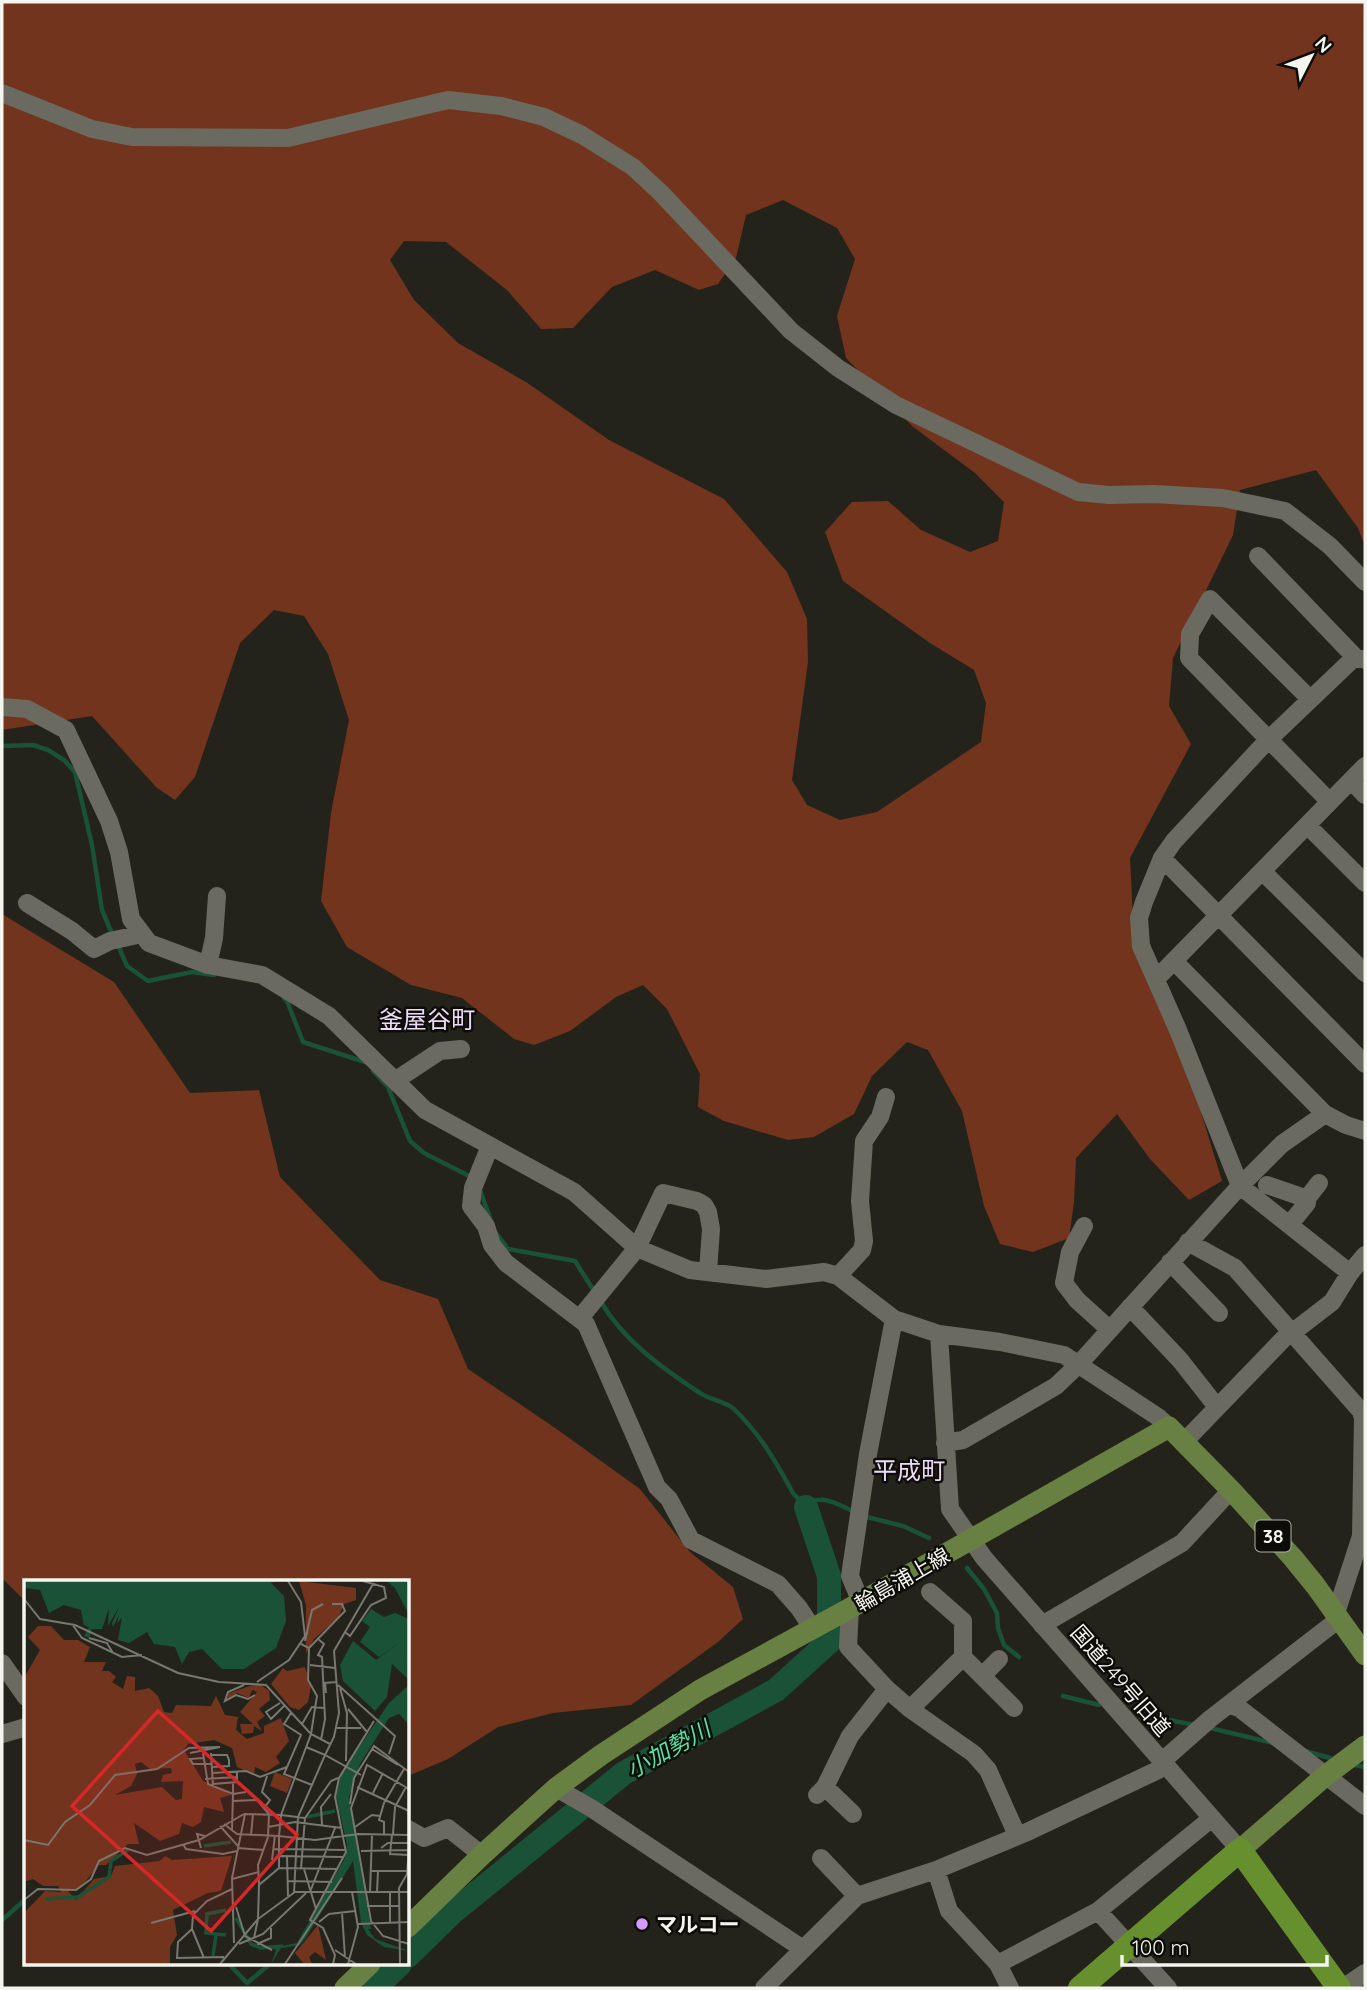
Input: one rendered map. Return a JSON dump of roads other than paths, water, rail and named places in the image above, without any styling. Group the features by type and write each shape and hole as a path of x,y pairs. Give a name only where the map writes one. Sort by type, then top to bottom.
{"highway":[{"path":"1080,1988 1240,1850 1341,1988"}],"main road":[{"name":"輪島浦上線","path":"410,1925 482,1855 564,1792 601,1755 700,1690 970,1539 1176,1435"},
{"name":"38","path":"1176,1435 1293,1558 1365,1655"},
{"path":"1240,1850 1325,1776 1365,1746"},
{"path":"345,1988 368,1966"}],"street":[{"path":"2,93 92,129 132,137 288,138 449,100 501,106 544,117 582,135 633,167 661,193 791,331 838,368 895,405 1078,492 1223,498 1285,511 1330,546 1365,582"},
{"path":"1258,556 1360,659 1310,699 1268,740 1174,841 1162,858 1139,918 1141,946 1212,1111 1240,1186 1350,1273"},
{"path":"1310,699 1210,599 1191,634 1189,658 1329,801"},
{"path":"2,707 27,709 66,730 109,821 119,852 131,919 149,943 208,965 262,975 302,999 329,1016 425,1110 574,1192 636,1248 690,1270 766,1279 824,1272 838,1276 894,1319 939,1334 1000,1342 1064,1355 1147,1410 1176,1435 1217,1407 1292,1331 1332,1302 1365,1255"},
{"path":"1156,979 1365,766"},
{"path":"1351,780 1365,795"},
{"path":"1307,825 1365,883"},
{"path":"1162,858 1365,1064"},
{"path":"1263,872 1365,973"},
{"path":"208,965 220,938 217,896"},
{"path":"27,903 94,948 110,941 142,934"},
{"path":"1174,961 1325,1114 1365,1131"},
{"path":"396,1080 440,1051 461,1049"},
{"path":"838,1276 862,1250 864,1241 860,1201 864,1141 880,1117 886,1097"},
{"path":"945,1443 963,1440 1056,1386 1079,1365 1240,1186 1282,1144 1325,1114"},
{"path":"491,1146 475,1180 471,1206 485,1226 492,1245 506,1263 586,1324 657,1487 669,1499 691,1540 778,1584 813,1629"},
{"path":"1290,1224 1320,1183"},
{"path":"1267,1185 1299,1196 1305,1201"},
{"path":"580,1318 636,1248 663,1193 696,1201 704,1205 709,1212 711,1229 708,1272"},
{"path":"1084,1226 1070,1252 1064,1283 1077,1300 1109,1329"},
{"path":"764,1988 857,1896 936,1870 1150,1775 1209,1719 1337,1616 1363,1535 1362,1409 1236,1268 1188,1242"},
{"path":"1171,1262 1219,1313"},
{"path":"1130,1307 1180,1360 1217,1407"},
{"path":"894,1319 850,1576 852,1607 848,1647 887,1689 910,1709 967,1748 988,1770 1017,1835"},
{"name":"国道249号旧道","path":"939,1334 950,1509 984,1558 1240,1850"},
{"path":"1042,1625 1182,1543 1231,1490"},
{"path":"930,1592 963,1621 963,1657 1014,1708"},
{"path":"910,1709 963,1657"},
{"path":"982,1676 999,1659"},
{"path":"2,1662 24,1694"},
{"path":"853,1814 821,1791 850,1736 887,1689"},
{"path":"1229,1705 1239,1707 1295,1754 1365,1806"},
{"path":"2,1734 24,1728"},
{"path":"564,1792 803,1949"},
{"path":"998,1964 1098,1911 1212,1818"},
{"path":"410,1830 424,1838 448,1828 482,1855"},
{"path":"821,1858 857,1896"},
{"path":"936,1870 953,1917 998,1964 1010,1988"},
{"path":"1098,1911 1168,1988"},
{"path":"1341,1988 1365,1973"}],"waterway":[{"path":"2,746 33,745 48,750 64,760 75,772 92,845 102,910 113,936"},
{"path":"117,943 127,966 148,981 192,972 214,975"},
{"path":"284,998 303,1042 365,1062"},
{"path":"373,1071 388,1087 410,1141 424,1153 471,1177"},
{"path":"480,1190 490,1218"},
{"path":"496,1233 508,1249 575,1261 594,1291"},
{"path":"601,1302 632,1341 658,1364 704,1395 734,1409 760,1438 793,1493 806,1507 811,1502 823,1500 855,1512"},
{"name":"小加勢川","path":"410,1954 453,1912 624,1773 776,1690 829,1642 829,1576 806,1507"},
{"path":"863,1516 903,1526 929,1538"},
{"path":"967,1568 984,1589 997,1613 998,1628 1004,1645 1019,1657"},
{"path":"1063,1696 1099,1705"},
{"path":"1150,1716 1194,1725"},
{"path":"1206,1727 1273,1743"},
{"path":"1305,1751 1330,1758"},
{"path":"1354,1765 1365,1767"},
{"path":"2,1920 24,1901"},
{"path":"231,1966 247,1983 268,1966"},
{"name":"小加勢川","path":"375,1988 398,1966"}],"place":[{"name":"マルコー","path":"642,1924"}],"district":[{"name":"釜屋谷町","path":"427,1019"},
{"name":"平成町","path":"909,1470"}]}
